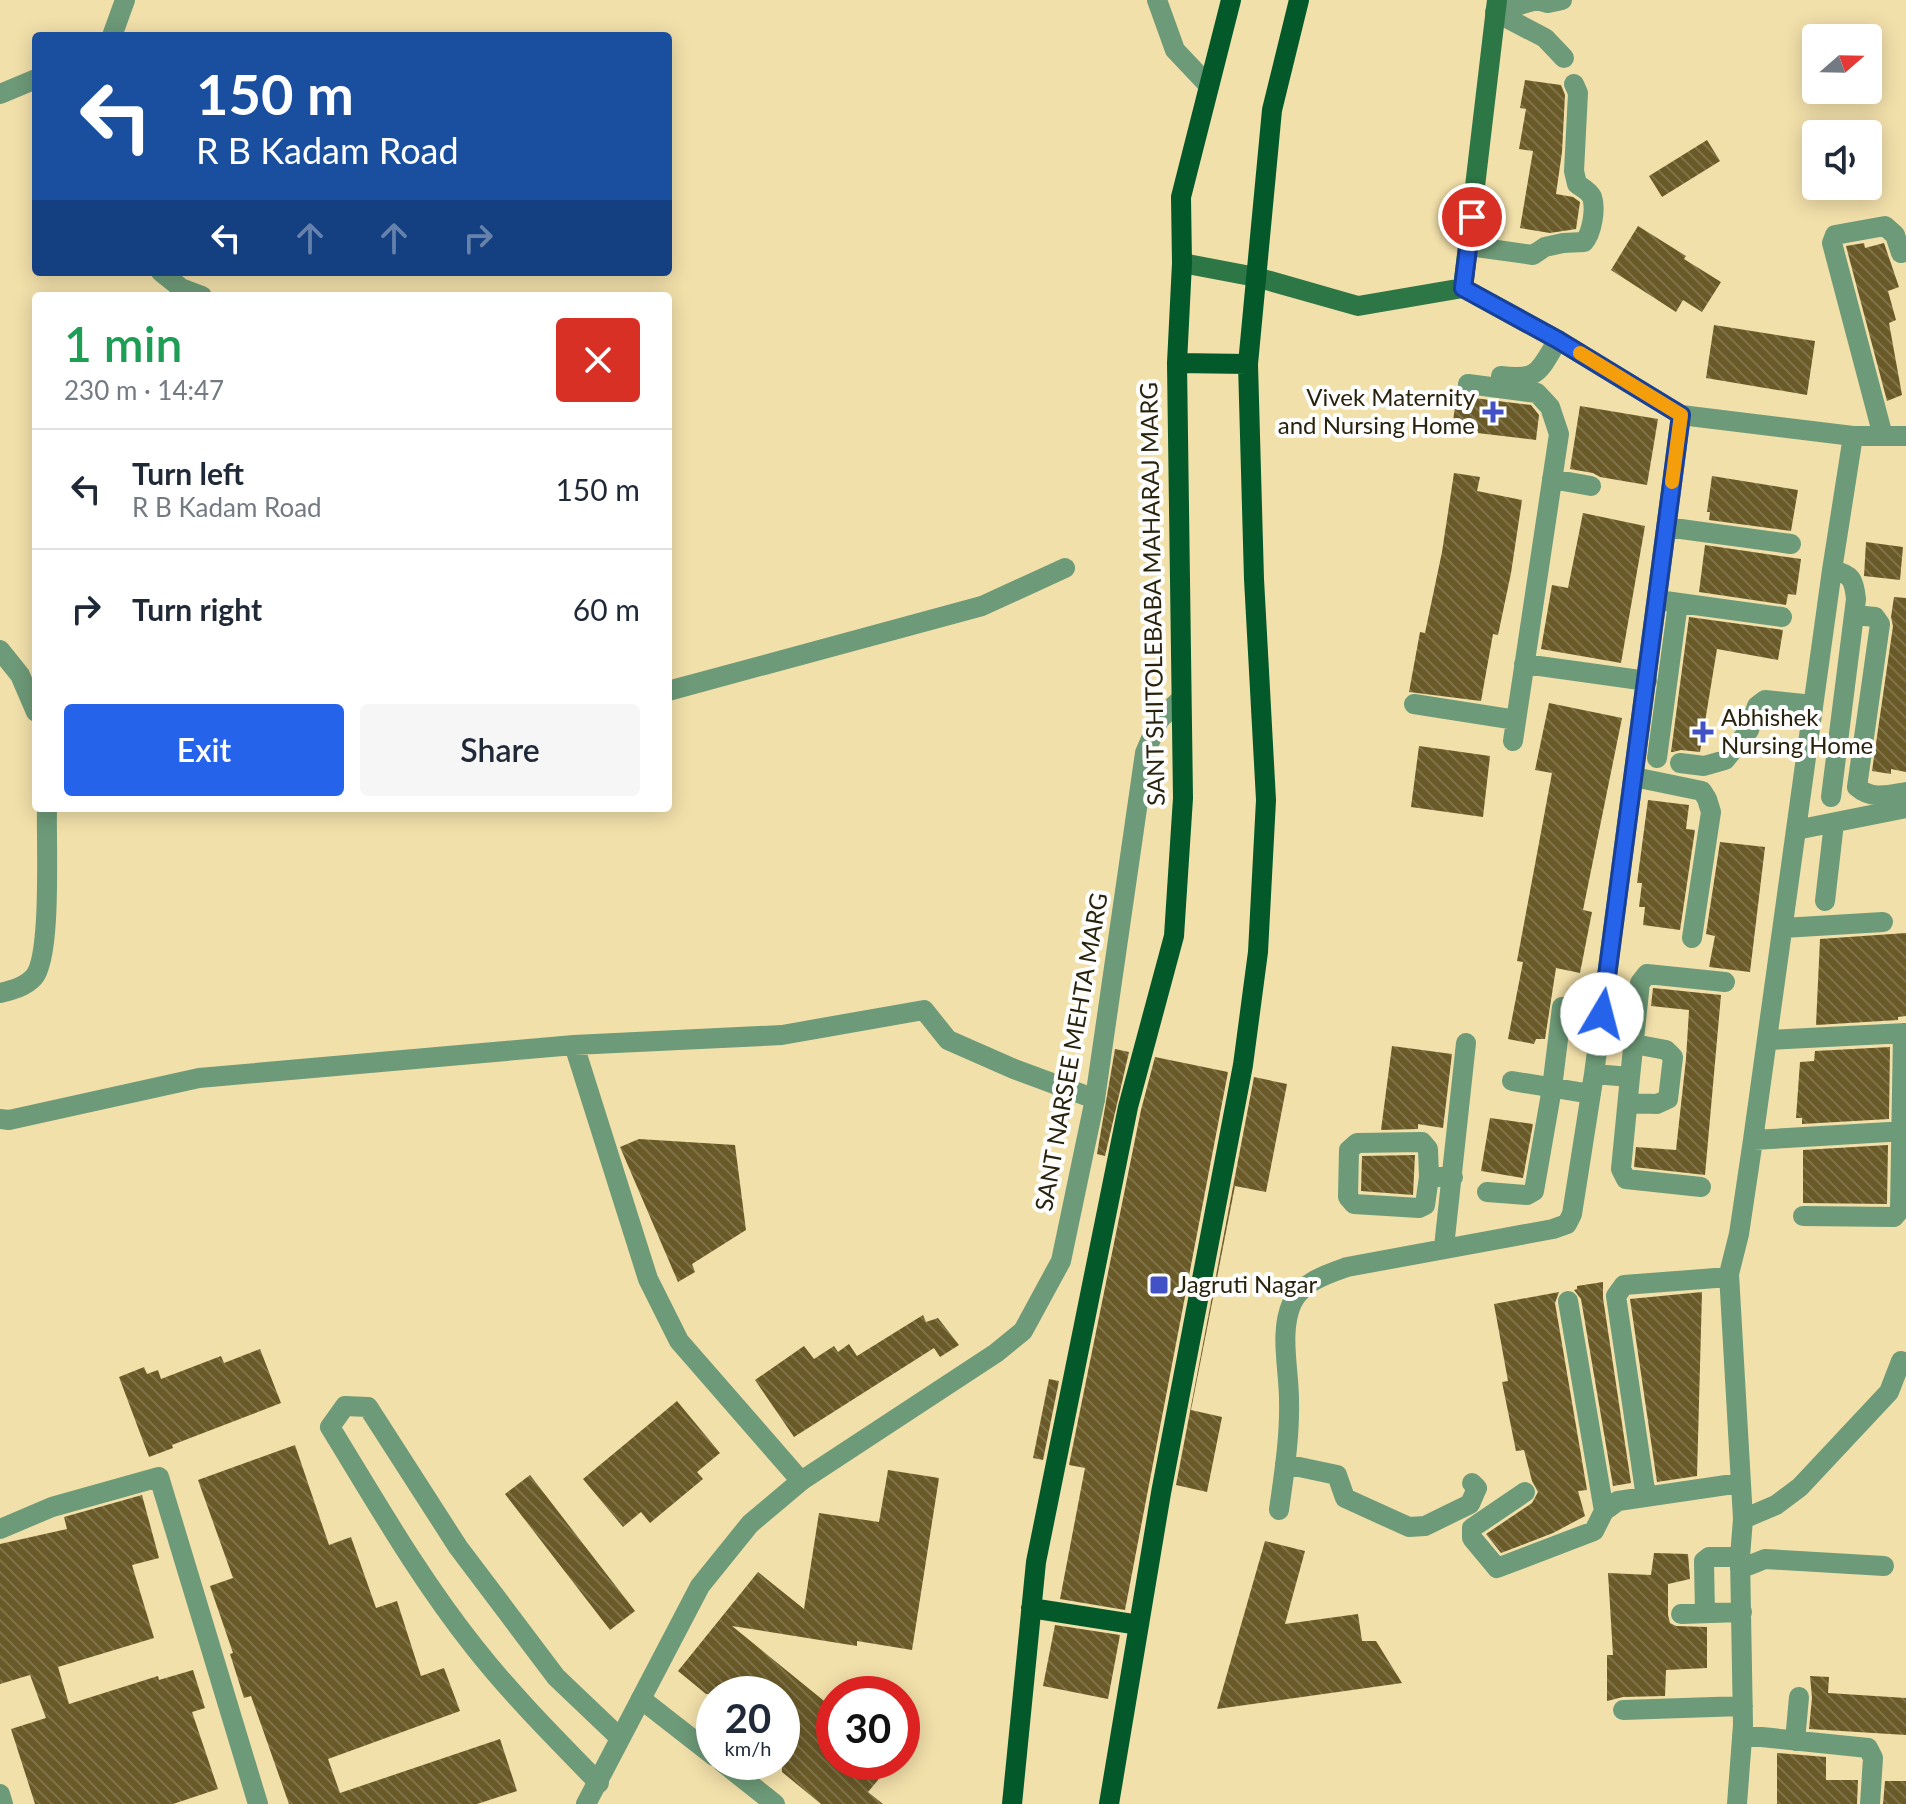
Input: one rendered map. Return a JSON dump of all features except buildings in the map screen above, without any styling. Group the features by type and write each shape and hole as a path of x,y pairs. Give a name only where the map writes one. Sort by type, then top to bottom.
{"main road":[{"name":"SANT SHITOLEBABA MAHARAJ MARG","path":"1012,1804 1036,1562 1128,1107 1174,936 1183,798 1177,363 1182,263 1181,197 1231,0"},
{"path":"1109,1804 1161,1493 1243,1065 1258,952 1266,800 1254,579 1248,364 1272,110 1299,0"},
{"path":"1182,263 1256,277 1358,306 1463,288 1496,6"},
{"path":"1177,363 1248,364"},
{"path":"1031,1608 1139,1625"}],"street":[{"path":"113,32 125,0"},
{"path":"1157,0 1175,50 1209,86"},
{"path":"1496,6 1562,0"},
{"path":"1496,6 1545,38 1564,58"},
{"path":"0,94 32,81"},
{"path":"1469,246 1533,255 1545,247 1584,242 1591,234 1593,200 1577,184 1574,171 1578,93 1574,84"},
{"path":"1883,436 1832,243 1835,235 1885,226 1895,235 1901,253"},
{"path":"166,276 192,292"},
{"path":"1463,288 1558,340 1681,415 1853,436 1906,436"},
{"path":"1528,384 1558,340"},
{"path":"1414,704 1514,730 1559,434 1550,407 1542,396 1523,379 1495,375"},
{"path":"1468,384 1528,384"},
{"path":"1279,1510 1290,1401 1286,1324 1293,1300 1305,1286 1325,1274 1347,1267 1567,1224 1572,1214 1681,415"},
{"path":"1737,1804 1743,1706 1740,1563 1743,1519 1729,1277 1739,1234 1768,1040 1853,436"},
{"path":"1552,479 1591,486"},
{"path":"1666,527 1791,544"},
{"path":"672,690 982,606 1065,568"},
{"path":"1831,797 1856,599 1854,580 1847,573 1832,570"},
{"path":"1657,600 1782,617"},
{"path":"1657,758 1678,603"},
{"path":"1854,615 1875,617 1880,624 1857,787 1866,794 1883,796 1906,792"},
{"path":"0,650 28,673"},
{"path":"1524,664 1647,681"},
{"name":"SANT NARSEE MEHTA MARG","path":"586,1804 700,1586 750,1524 801,1481 996,1353 1023,1331 1061,1261 1095,1099 1145,753 1159,720 1180,700"},
{"path":"1680,763 1704,766 1725,760 1749,730 1757,706 1765,700 1813,705"},
{"path":"1634,777 1702,791 1707,799 1711,812 1692,938"},
{"path":"1796,830 1906,808"},
{"path":"0,993 22,986 41,965 45,940 47,812"},
{"path":"1825,901 1834,823"},
{"path":"1783,928 1883,922"},
{"path":"1701,1187 1626,1179 1621,1169 1640,983 1647,974 1725,982"},
{"path":"1487,1192 1527,1195 1534,1191 1562,1007"},
{"path":"0,1119 9,1120 199,1078 574,1045 782,1035 924,1010 948,1040 1095,1099"},
{"path":"1768,1040 1905,1033 1900,1210 1894,1217 1803,1216"},
{"path":"1444,1247 1466,1043"},
{"path":"1628,1103 1657,1104 1668,1099 1673,1057 1666,1050 1634,1044"},
{"path":"574,1045 648,1279 671,1328 801,1481"},
{"path":"1512,1081 1552,1088 1630,1077"},
{"path":"1753,1140 1903,1131"},
{"path":"1422,1142 1428,1149 1429,1177 1425,1205 1419,1208 1354,1204 1348,1197 1349,1150 1357,1143 1422,1142"},
{"path":"1429,1177 1453,1177"},
{"path":"1646,1497 1616,1296 1624,1285 1729,1277"},
{"path":"1568,1301 1604,1511"},
{"path":"1743,1519 1776,1505 1800,1487 1889,1392 1901,1361"},
{"path":"599,1783 528,1710 473,1646 424,1577 330,1427 345,1406 368,1407 458,1547 556,1677 620,1738"},
{"path":"1285,1464 1337,1475 1345,1498 1409,1527 1425,1526 1470,1504 1477,1488 1472,1483"},
{"path":"0,1529 52,1507 159,1477 258,1804"},
{"path":"1525,1492 1472,1528 1472,1538 1497,1568 1594,1531 1604,1511 1618,1501 1740,1483"},
{"path":"1705,1614 1704,1561 1709,1557 1740,1563 1765,1559 1884,1566"},
{"path":"1681,1614 1742,1612"},
{"path":"1795,1741 1799,1697"},
{"path":"641,1699 696,1742"},
{"path":"1623,1710 1743,1706"},
{"path":"1742,1735 1868,1748 1873,1758 1870,1804"},
{"path":"745,1780 775,1804"},
{"path":"0,1794 3,1804"}],"slow traffic":[{"path":"1580,353 1681,415 1672,482"}],"place":[{"name":"Vivek Maternity and Nursing Home","path":"1493,412"},
{"name":"Abhishek Nursing Home","path":"1703,732"},
{"name":"Jagruti Nagar","path":"1159,1285"}],"route":[{"path":"1472,217 1463,288 1558,340 1681,415 1602,1014"}]}
